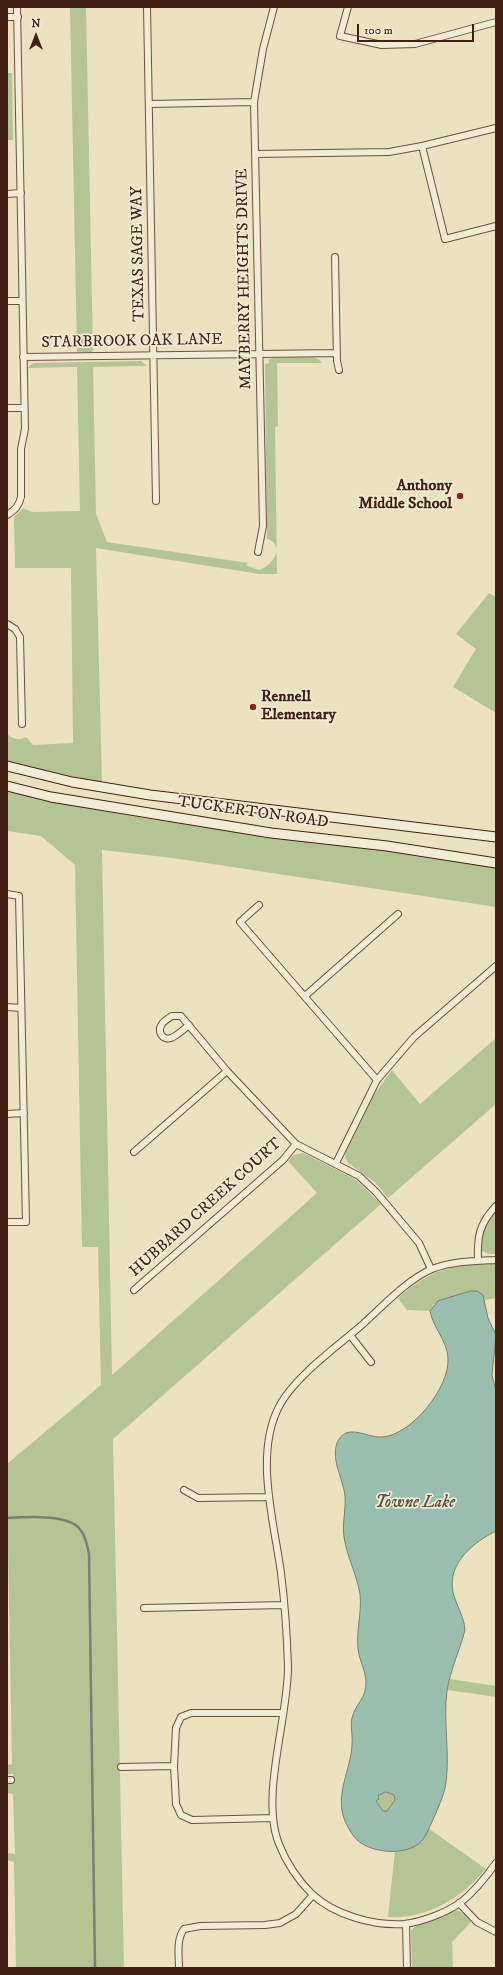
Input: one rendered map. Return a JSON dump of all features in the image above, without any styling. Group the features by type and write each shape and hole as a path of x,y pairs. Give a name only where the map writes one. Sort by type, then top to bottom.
{"main road":[{"name":"TUCKERTON ROAD","path":"7,766 72,782 138,792 496,837"},
{"name":"TUCKERTON ROAD","path":"7,786 51,797 271,833 388,846 496,862"},
{"path":"135,810 138,792"}],"street":[{"path":"7,515 14,511 19,504 21,497 21,449 25,429 23,408 18,7"},
{"name":"TEXAS SAGE WAY","path":"147,7 156,501"},
{"name":"MAYBERRY HEIGHTS DRIVE","path":"258,552 263,526 254,102 263,49 274,7"},
{"path":"348,7 340,36 382,45 415,44 496,22"},
{"path":"7,17 18,16"},
{"path":"149,104 254,102"},
{"path":"255,154 389,152 422,146 496,128"},
{"path":"422,146 445,239 496,226"},
{"path":"7,194 21,193"},
{"path":"335,258 337,353 339,370"},
{"path":"7,301 22,301"},
{"name":"STARBROOK OAK LANE","path":"23,357 337,353"},
{"path":"7,408 23,408"},
{"path":"7,624 15,629 20,642 22,724"},
{"path":"7,894 19,896 26,1222 7,1222"},
{"path":"259,905 240,922 377,1080"},
{"path":"305,996 398,914"},
{"path":"336,1163 377,1080 414,1037 496,966"},
{"path":"7,1007 21,1008"},
{"path":"189,1025 172,1038 166,1039 161,1036 159,1030 161,1025 172,1016 176,1014 181,1016 189,1025 227,1070 296,1144 336,1163 358,1176 376,1192 419,1243 431,1269"},
{"path":"134,1152 227,1070"},
{"path":"7,1114 24,1113"},
{"name":"HUBBARD CREEK COURT","path":"134,1290 282,1160 296,1144"},
{"path":"478,1261 477,1240 483,1221 496,1206"},
{"path":"496,1260 456,1262 431,1269 407,1285 295,1384 280,1404 270,1430 266,1456 284,1605 288,1669 273,1790 273,1818 278,1843 293,1872 313,1895 334,1908 359,1918 385,1923 406,1924 431,1917 459,1904 482,1881 496,1863"},
{"path":"350,1336 371,1362"},
{"path":"184,1490 198,1498 270,1497"},
{"path":"144,1608 284,1605"},
{"path":"273,1818 192,1820 181,1815 176,1804 174,1766 176,1728 181,1717 191,1713 283,1713"},
{"path":"121,1767 174,1766"},
{"path":"179,1968 178,1942 184,1929 200,1926 265,1925 280,1923 296,1914 313,1895"},
{"path":"459,1904 477,1922 496,1932"},
{"path":"406,1924 407,1968"}],"shaded area":[{"path":"70,7 86,7 93,352 77,352"},
{"path":"7,73 12,73 13,140 7,140"},
{"path":"313,357 322,363 277,363 278,426 275,427 277,550 273,542 267,538 265,364 269,363 269,359 274,358"},
{"path":"141,361 147,366 93,367 96,514 107,542 248,563 246,565 258,570 270,563 276,555 277,550 277,574 259,574 96,548 102,783 7,762 7,734 16,739 26,737 33,745 73,743 71,568 15,568 14,517 23,508 32,512 80,511 77,367 28,368 30,365 34,363"},
{"path":"489,593 496,597 496,713 453,687 476,649 456,634"},
{"path":"7,791 50,801 136,817 353,845 496,867 496,907 173,858 102,850 112,1375 317,1193 288,1161 294,1155 303,1153 355,1179 381,1204 113,1439 124,1968 16,1968 14,1862 7,1860 7,1853 15,1854 13,1794 7,1793 7,1784 13,1784 13,1774 7,1774 7,1765 12,1764 7,1546 7,1464 101,1385 98,1247 82,1247 75,865 41,836 7,831"},
{"path":"496,1038 496,1104 388,1198 376,1183 348,1163 345,1157 346,1152 374,1095 392,1070 420,1104"},
{"path":"496,1211 496,1254 489,1254 482,1251 481,1240 486,1224"},
{"path":"496,1263 496,1298 485,1300 483,1295 434,1304 430,1311 407,1310 398,1298 421,1280 443,1270 467,1265"},
{"path":"450,1679 496,1686 496,1697 447,1690"},
{"path":"386,1792 394,1795 395,1800 387,1811 383,1811 376,1801 379,1799 378,1796"},
{"path":"428,1828 486,1869 466,1889 443,1905 417,1914 403,1917 388,1917 395,1851 406,1849 415,1844 419,1841"},
{"path":"453,1910 461,1912 471,1922 452,1942 453,1968 412,1968 411,1931 414,1927"}],"water":[{"name":"Towne Lake","path":"471,1291 477,1291 483,1295 488,1318 496,1335 492,1375 496,1391 496,1531 471,1547 458,1563 454,1572 452,1582 453,1592 465,1630 450,1675 447,1691 447,1771 443,1795 427,1833 419,1844 403,1850 385,1851 368,1847 358,1841 353,1836 345,1821 342,1811 342,1792 352,1745 352,1718 365,1692 366,1680 358,1649 360,1594 344,1537 343,1527 345,1496 335,1456 337,1443 346,1433 355,1432 378,1437 394,1434 417,1419 436,1395 447,1370 448,1358 445,1345 430,1311 438,1301","holes":["386,1792 394,1795 395,1800 387,1811 383,1811 376,1801 379,1799 378,1796"]}],"waterway":[{"path":"7,1518 45,1517 65,1520 79,1528 87,1543 89,1554 95,1968"}],"place":[{"name":"Anthony Middle School","path":"460,496"},
{"name":"Rennell Elementary","path":"253,707"}]}
